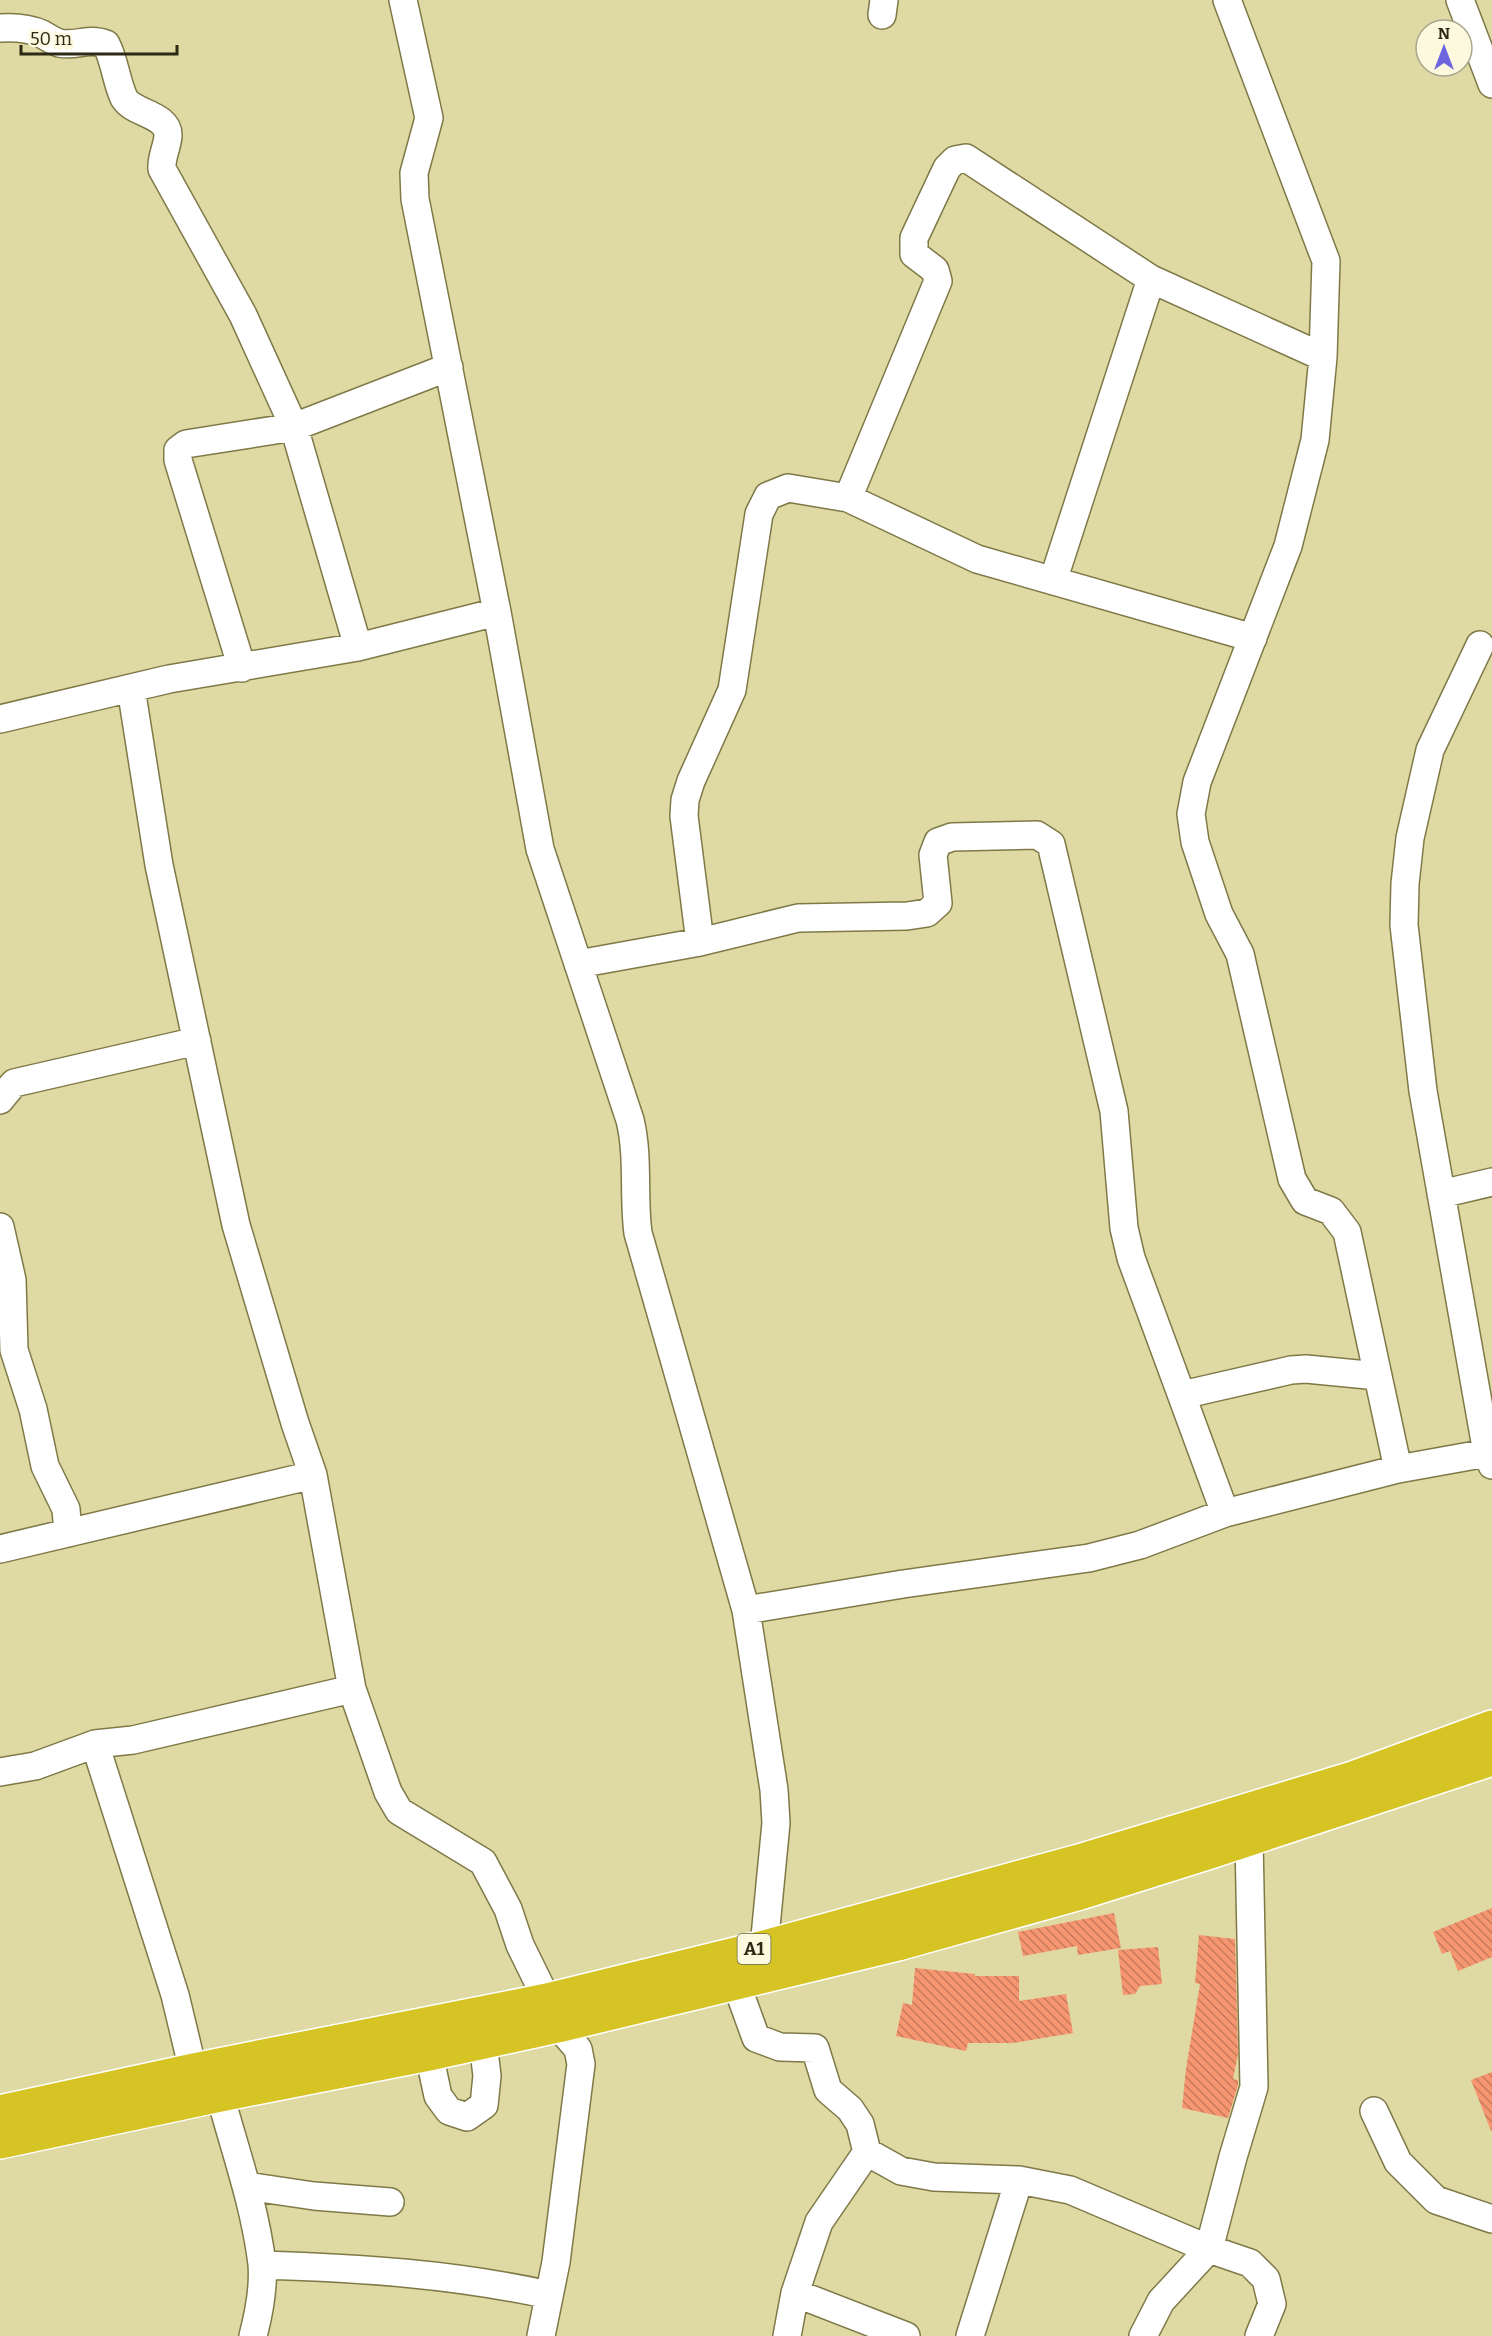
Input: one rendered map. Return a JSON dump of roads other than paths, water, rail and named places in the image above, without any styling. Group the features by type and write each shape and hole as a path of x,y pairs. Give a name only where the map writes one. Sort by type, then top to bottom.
{"highway":[{"name":"A1","path":"0,2142 483,2042 553,2013 764,1947 1102,1854 1353,1778 1492,1727"},
{"name":"A1","path":"0,2112 194,2070 736,1983 898,1944 1080,1893 1249,1840 1492,1759"}],"street":[{"path":"403,0 429,117 414,173 415,199 497,612 540,849 630,1120 634,1138 634,1204 638,1233 746,1610 774,1790 776,1823 764,1947"},
{"path":"1227,0 1326,261 1323,357 1315,440 1288,546 1197,782 1191,814 1195,842 1219,914 1240,954 1292,1179 1305,1201 1331,1211 1347,1232 1398,1469"},
{"path":"1460,0 1492,84"},
{"path":"0,28 13,27 39,33 59,43 83,43 94,39 106,44 112,55 124,98 133,108 154,117 165,126 168,135 162,158 162,169 243,315 294,427 358,647"},
{"path":"848,498 938,281 935,270 914,255 914,238 947,168 955,160 966,158 1151,279 1323,357"},
{"path":"1053,581 1151,279"},
{"path":"242,668 178,460 178,450 186,444 294,427 449,367"},
{"path":"700,942 684,816 685,800 691,781 732,690 759,514 768,496 788,488 848,498 977,559 1253,638"},
{"path":"0,719 169,679 358,647 497,612"},
{"path":"746,1610 903,1584 1089,1558 1140,1545 1225,1513 1398,1469 1489,1459 1423,1091 1404,925 1405,884 1410,838 1430,750 1480,645"},
{"path":"131,688 159,865 236,1225 313,1475 352,1689 387,1792 399,1811 483,1862 508,1909 520,1945 553,2013 578,2049 581,2064 556,2262 541,2336"},
{"path":"578,964 700,942 798,918 907,916 927,913 938,903 933,855 938,842 952,837 1037,835 1051,843 1114,1111 1124,1228 1131,1258 1225,1513"},
{"path":"0,1100 14,1083 197,1041"},
{"path":"1441,1194 1492,1182"},
{"path":"0,1227 12,1280 15,1350 33,1409 45,1466 66,1509 68,1533"},
{"path":"1182,1395 1291,1370 1306,1369 1378,1376"},
{"path":"0,1549 313,1475"},
{"path":"0,1772 35,1766 94,1744 133,1740 352,1689"},
{"path":"94,1744 175,1995 194,2070"},
{"path":"1143,2336 1161,2301 1209,2249 1254,2087 1249,1840"},
{"path":"736,1983 756,2038 780,2047 816,2048 828,2090 850,2109 860,2124 867,2152 901,2171 934,2177 1019,2180 1070,2190 1209,2249 1250,2263 1266,2279 1272,2304 1259,2336"},
{"path":"429,2054 438,2096 449,2111 467,2117 484,2105 487,2076 483,2042"},
{"path":"220,2095 246,2186 262,2265 260,2306 253,2336"},
{"path":"1374,2110 1398,2162 1436,2200 1492,2219"},
{"path":"787,2336 795,2293 819,2222 867,2152"},
{"path":"970,2336 1019,2180"},
{"path":"246,2186 314,2196 390,2202"},
{"path":"262,2265 330,2267 437,2276 549,2295"},
{"path":"795,2293 906,2336"}]}
